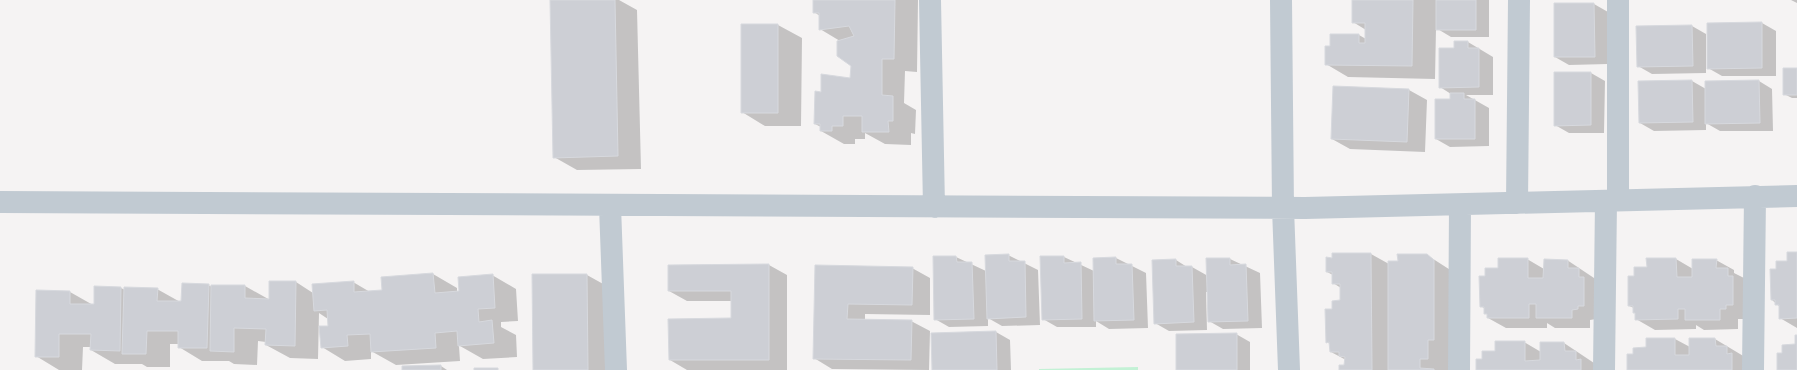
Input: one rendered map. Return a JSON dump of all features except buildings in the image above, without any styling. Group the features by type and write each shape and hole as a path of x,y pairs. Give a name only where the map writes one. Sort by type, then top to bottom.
{"street":[{"path":"930,0 934,207"},
{"path":"1281,0 1283,208 1289,370"},
{"path":"1517,203 1519,0"},
{"path":"1604,370 1612,201 1618,0"},
{"path":"1753,370 1755,196"},
{"path":"0,202 1283,208 1797,196"},
{"path":"1459,370 1460,205"},
{"path":"610,206 616,370"}],"green space":[{"path":"1138,367 1138,370 1039,370 1039,369"}]}
